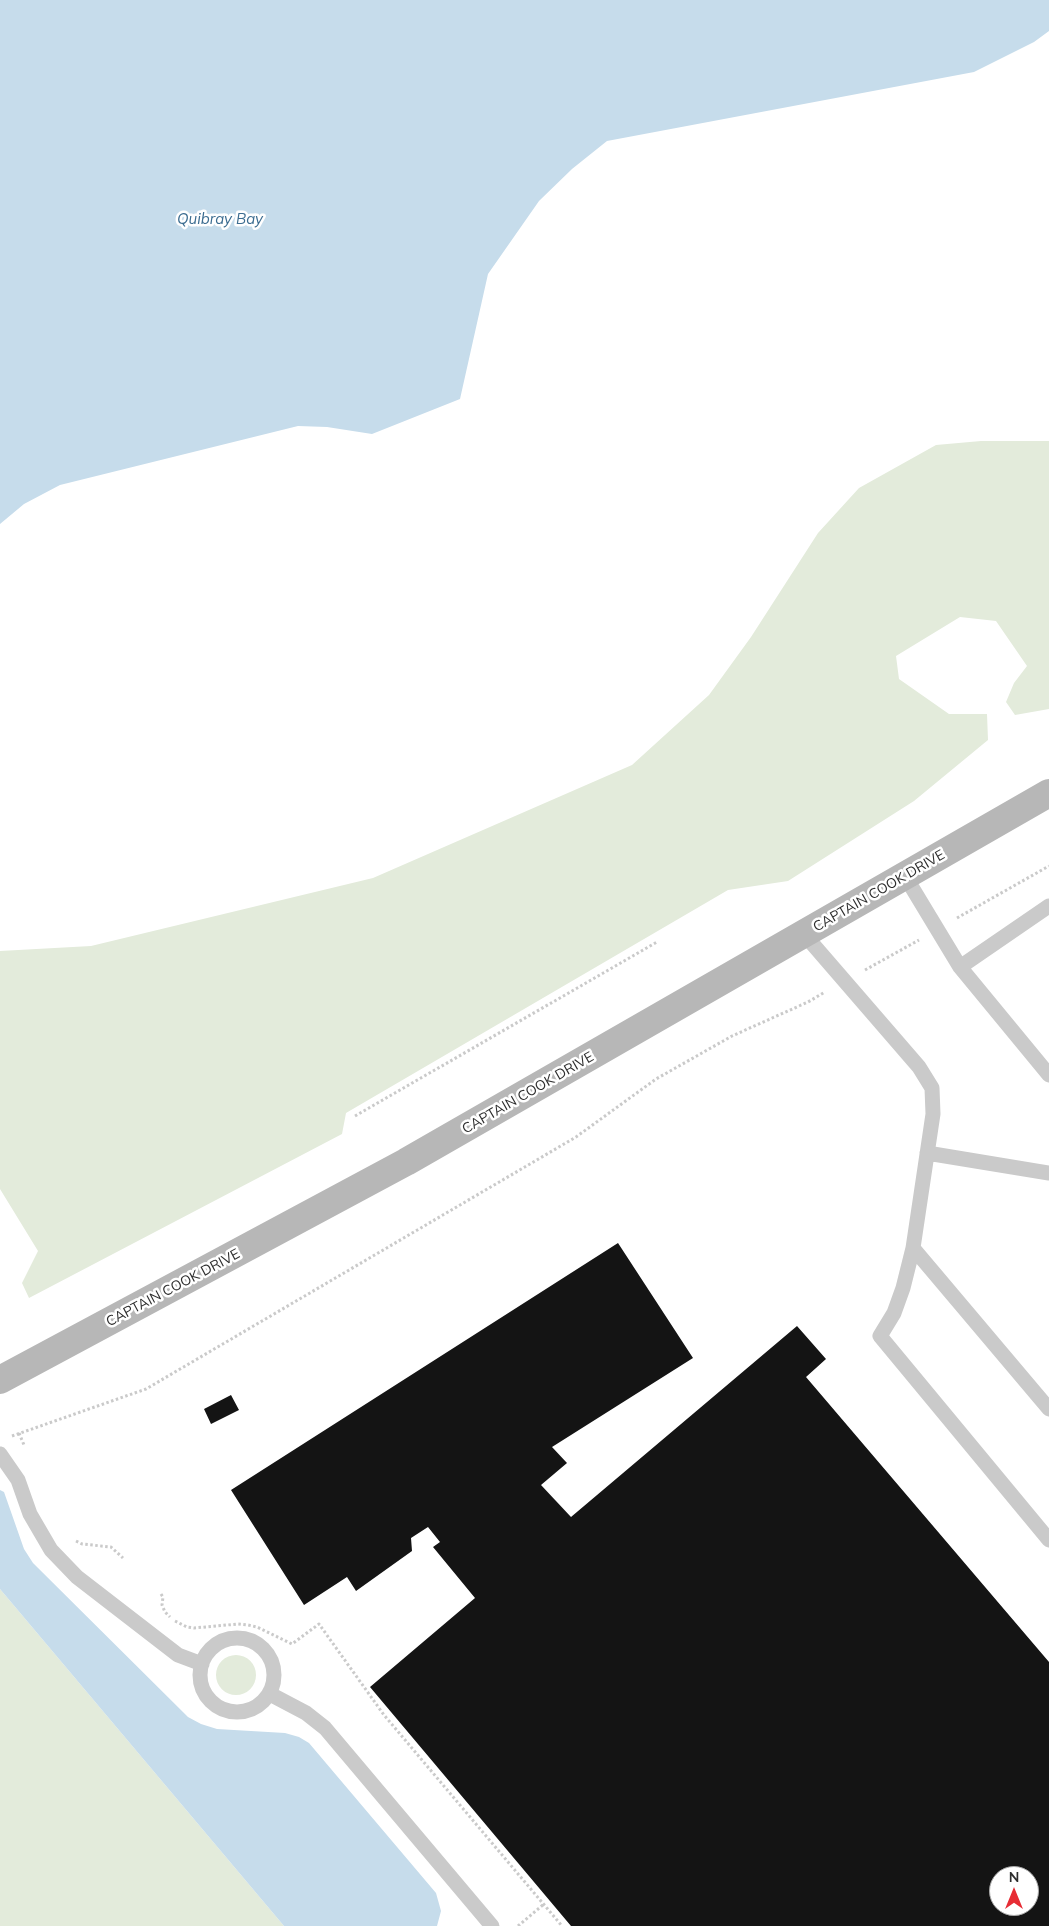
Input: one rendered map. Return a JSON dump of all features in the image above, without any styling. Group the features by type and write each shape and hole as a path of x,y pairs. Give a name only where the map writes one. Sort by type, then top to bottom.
{"main road":[{"name":"CAPTAIN COOK DRIVE","path":"0,1380 406,1162 1049,793"}],"lane":[{"path":"905,876 960,967 1049,1075"},
{"path":"960,967 1049,906"},
{"path":"804,934 919,1067 932,1088 933,1114 913,1248 903,1288 894,1313 880,1336 1049,1540"},
{"path":"928,1152 1049,1173"},
{"path":"913,1248 1049,1409"},
{"path":"0,1454 18,1480 30,1514 51,1550 77,1577 178,1655 202,1664"},
{"path":"236,1638 248,1639 258,1644 267,1652 275,1672 274,1684 270,1694 258,1706 244,1712 232,1712 222,1709 206,1695 201,1685 200,1674 202,1664 206,1654 214,1646 225,1640 236,1638"},
{"path":"270,1694 306,1713 325,1728 492,1926"}],"path":[{"path":"6,1438 146,1389 576,1137 656,1079 732,1036 808,1002 1049,866"},
{"path":"355,1116 657,942"},
{"path":"19,1433 25,1449"},
{"path":"74,1539 82,1544 111,1547 123,1558"},
{"path":"161,1594 165,1612 177,1622 187,1627 248,1625 257,1627 292,1644 320,1624 384,1715 562,1926"},
{"path":"518,1926 544,1904"}],"green space":[{"path":"981,441 1049,441 1049,709 1015,715 1006,702 1014,683 1027,666 996,621 960,617 896,656 899,679 949,714 987,714 988,740 914,801 788,881 728,890 346,1113 342,1134 29,1298 22,1283 38,1251 0,1189 0,951 91,946 373,878 632,765 709,695 751,637 818,533 859,488 936,445"},
{"path":"0,1589 284,1926 0,1926"},
{"path":"240,1655 247,1658 253,1664 256,1675 255,1683 247,1692 240,1695 232,1695 225,1692 217,1683 216,1671 219,1664 228,1656"}],"water":[{"name":"Quibray Bay","path":"0,0 1049,0 1049,31 1034,42 974,72 607,141 572,169 539,201 488,274 460,399 372,434 327,427 298,426 60,485 24,504 0,524"},
{"path":"0,1490 4,1492 24,1549 33,1563 188,1717 217,1729 285,1733 299,1737 309,1743 436,1893 441,1911 437,1926 284,1926 0,1589"}],"building":[{"path":"618,1243 693,1358 552,1447 567,1463 541,1485 571,1517 797,1326 826,1359 806,1377 1049,1662 1049,1926 571,1926 370,1687 475,1598 433,1547 440,1542 428,1527 411,1538 412,1551 356,1591 347,1577 304,1605 231,1490"},
{"path":"231,1395 239,1410 211,1424 204,1409"}]}
